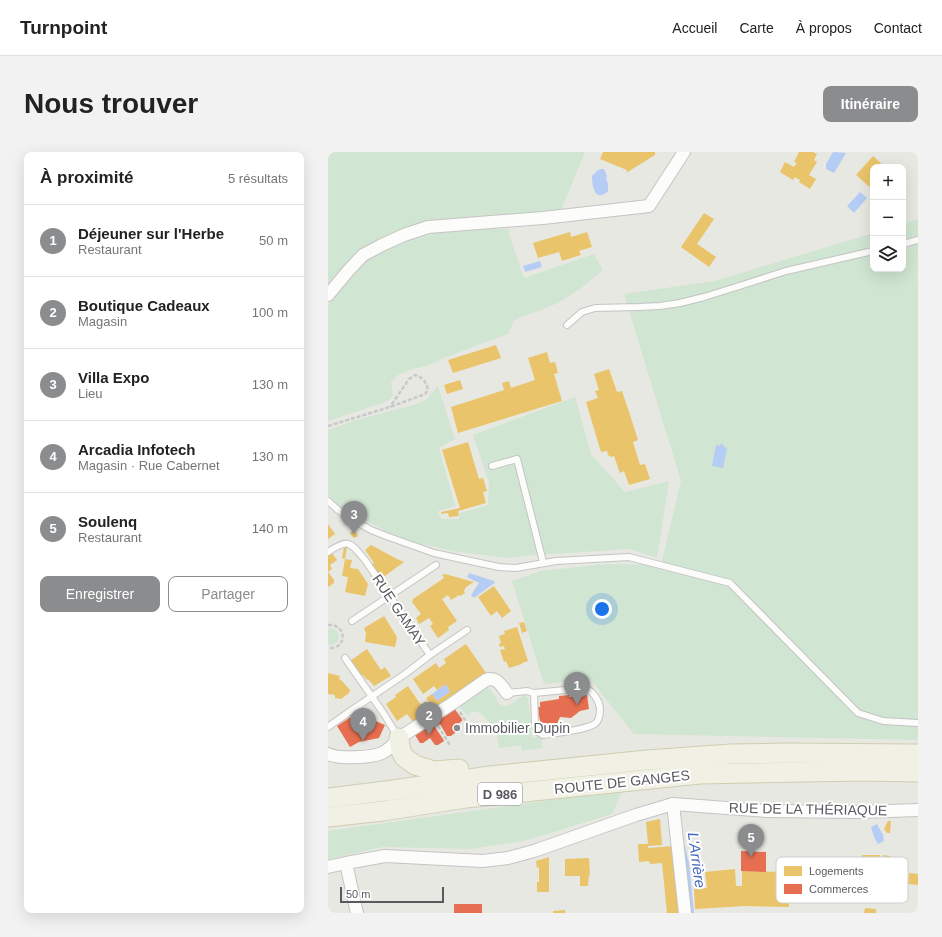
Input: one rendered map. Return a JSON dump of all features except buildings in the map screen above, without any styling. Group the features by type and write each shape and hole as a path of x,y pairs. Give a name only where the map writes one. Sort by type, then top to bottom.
{"main road":[{"path":"399,738 401,751 404,757 415,765 434,771 475,767 490,776"},
{"name":"ROUTE DE GANGES","path":"328,798 490,776 647,760 731,754 918,754"},
{"name":"ROUTE DE GANGES","path":"328,817 383,811 466,798 700,774 864,771 918,772"}],"street":[{"path":"328,295 363,255 387,242 428,227 543,218 649,206 684,152"},
{"path":"328,754 335,757 344,758 381,753 394,744 399,738 486,680 492,678 498,681 507,693"},
{"path":"328,867 385,856 483,861 508,858 534,852 636,815 673,804 685,913"},
{"name":"RUE DE LA THÉRIAQUE","path":"673,804 766,811 859,812 918,810"},
{"path":"346,863 358,913"}],"lane":[{"path":"906,243 918,240"},
{"path":"567,325 582,312 595,308 660,306 680,303 786,271 870,252"},
{"path":"492,466 517,458 543,562"},
{"path":"328,501 348,517 371,530 402,542 434,553 499,567 516,568 556,560 629,557 730,583 858,712 883,721 918,723"},
{"name":"RUE GAMAY","path":"328,552 343,544 350,544 356,548 430,655 328,727"},
{"path":"352,621 436,565"},
{"path":"430,655 467,630"},
{"path":"345,658 399,738"},
{"path":"507,693 527,691 534,693 586,688 599,702 599,717 596,723 589,727 543,735 538,732 535,726 534,693"}],"path":[{"path":"328,426 390,407 425,394 428,390 427,383 422,378 415,375 409,378 390,407"},
{"path":"328,625 337,626 342,631 343,636 338,646 335,648 328,648"},
{"path":"464,717 473,733"},
{"path":"438,726 450,745"}],"green space":[{"path":"328,152 585,152 561,210 434,221 396,231 362,248 328,284"},
{"path":"918,219 918,740 634,734 590,679 544,684 512,581 541,571 605,564 661,565 681,481 624,294 715,281 870,234 870,272 906,272 906,223"},
{"path":"468,229 509,229 509,234 524,278 594,254 603,270 580,289 558,303 520,317 514,321 508,334 446,357 427,366 413,369 398,375 391,382 393,395 388,401 328,421 328,304 365,261 387,246 435,233"},
{"path":"438,386 455,439 439,448 455,506 438,511 441,519 459,519 460,513 488,505 489,482 473,435 575,397 591,454 625,492 669,481 657,558 630,549 507,558 452,551 414,542 388,532 350,513 335,502 328,494 328,430 353,421 413,405 426,400"},
{"path":"332,628 339,635 339,639 335,644 330,645 328,644 328,629"},
{"path":"484,687 492,692 502,706 508,706 524,695 528,698 532,738 541,736 542,748 522,751 521,745 499,748 496,730 483,715 477,712 471,712 467,716 459,705"},
{"path":"623,790 612,814 524,841 470,849 383,847 328,859 328,831"}],"water":[{"path":"833,152 846,153 834,173 826,169 826,164"},
{"path":"601,169 604,169 607,176 608,191 600,195 595,192 592,176"},
{"path":"860,192 867,198 854,213 847,206"},
{"path":"540,261 542,267 525,272 523,266"},
{"path":"721,444 727,448 723,468 712,466 716,445 719,446"},
{"path":"469,573 494,581 495,583 474,598 471,595 479,583 467,577"},
{"path":"446,684 450,692 437,701 432,694"},
{"path":"877,824 883,835 884,841 878,844 871,827"}],"waterway":[{"name":"L'Arrière","path":"683,847 687,863 692,913"}],"place":[{"name":"Villa Expo","path":"354,534"},
{"name":"Déjeuner sur l'Herbe","path":"577,705"},
{"name":"Immobilier Dupin","path":"457,728"},
{"name":"Boutique Cadeaux","path":"429,735"},
{"name":"Arcadia Infotech","path":"363,741"},
{"name":"Soulenq","path":"751,857"}]}
